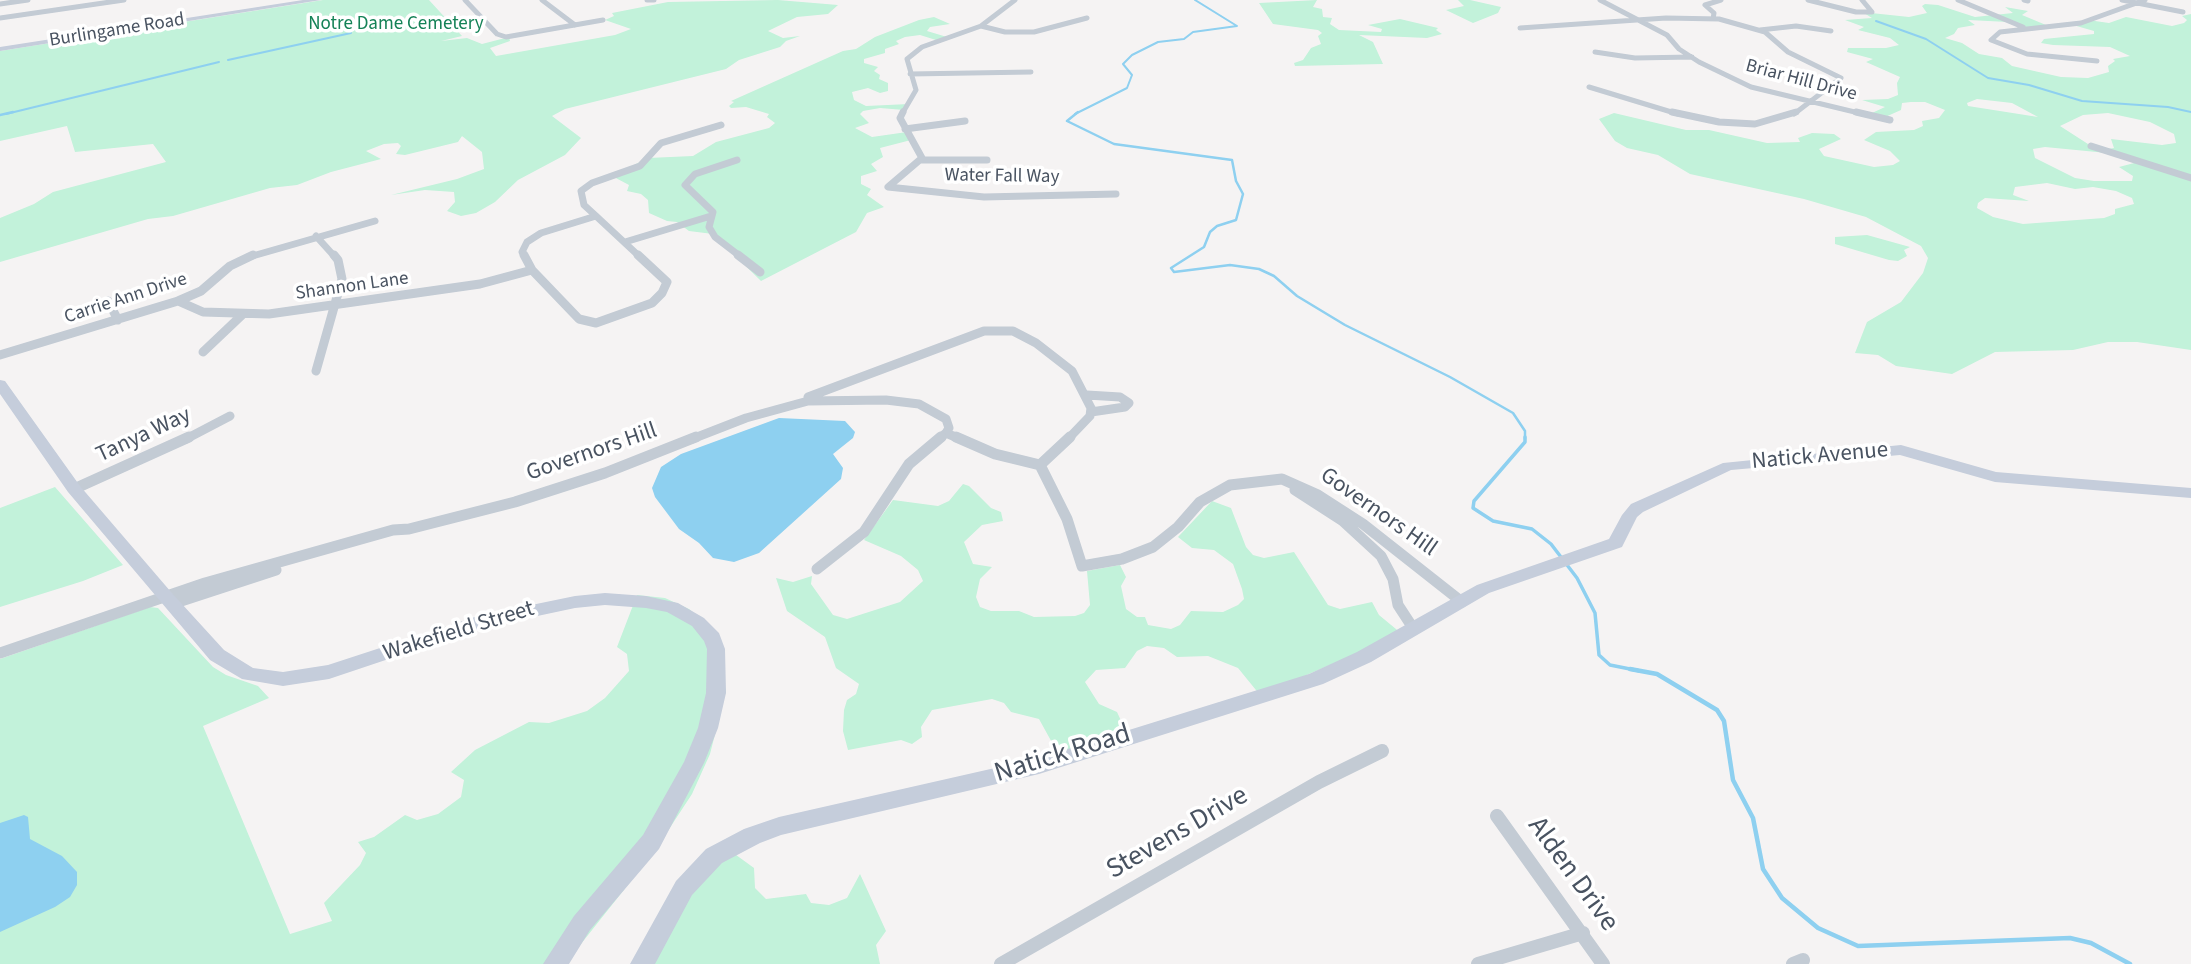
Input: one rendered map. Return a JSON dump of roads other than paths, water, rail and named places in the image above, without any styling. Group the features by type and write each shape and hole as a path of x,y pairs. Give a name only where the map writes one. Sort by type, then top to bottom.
{"street":[{"path":"0,4 28,0"},
{"path":"0,18 124,0"},
{"name":"Burlingame Road","path":"0,49 317,0"},
{"path":"464,0 497,34 509,37 603,20"},
{"path":"542,0 575,25"},
{"path":"647,0 654,0"},
{"path":"987,160 921,160 900,116 916,88 907,61 920,48 981,26 1015,0"},
{"name":"Briar Hill Drive","path":"1600,0 1670,37 1692,57 1751,87 1890,120"},
{"path":"1713,19 1714,13 1706,5 1721,0"},
{"path":"1808,0 1860,13 1872,11 1862,0"},
{"path":"1958,0 1980,12 2029,29"},
{"path":"2122,0 2183,12"},
{"path":"2097,61 2037,56 2010,50 1991,40 2000,32 2081,23 2102,13 2142,2"},
{"path":"981,26 998,31 1034,32 1087,18"},
{"path":"1520,28 1636,20 1713,19 1760,30 1800,26 1830,31"},
{"path":"1589,87 1614,92 1650,107 1735,124 1779,120 1811,102 1841,78 1788,52 1760,30"},
{"path":"1595,52 1635,58 1692,57"},
{"path":"910,74 1031,72"},
{"path":"905,129 965,121"},
{"path":"596,216 541,233 527,242 522,252 532,270 579,319 596,323 652,303 662,293 667,282 596,216 580,198 581,191 592,183 639,166 661,143 721,125"},
{"path":"2091,146 2191,178"},
{"path":"737,160 699,172 685,181 687,188 710,208 709,227 715,237 760,272"},
{"name":"Water Fall Way","path":"921,160 888,187 908,192 984,197 1116,194"},
{"path":"625,242 711,216"},
{"name":"Carrie Ann Drive","path":"0,355 178,301 201,290 230,266 249,256 375,221"},
{"path":"672,229 709,227"},
{"path":"316,236 340,264 342,279 332,306 316,371"},
{"name":"Shannon Lane","path":"178,301 195,311 242,315 332,306 480,284 532,270"},
{"path":"108,301 118,320"},
{"path":"203,352 242,315"},
{"name":"Governors Hill","path":"0,653 168,600 586,480 974,335 1000,329 1013,331 1035,343 1072,371 1087,395 1091,412"},
{"name":"Wakefield Street","path":"0,384 74,489 168,600 223,660 240,671 271,678 297,678 329,672 478,622 575,602 605,599 646,602 672,607 698,622 712,638 716,649 716,694 708,728 694,763 651,842 582,923 555,964"},
{"path":"817,569 864,532 909,464 946,433 988,452 1041,466 1084,424 1091,412 1125,408 1129,403 1120,397 1087,395"},
{"name":"Governors Hill","path":"786,405 826,399 910,402 943,415 949,422 946,433"},
{"name":"Tanya Way","path":"74,489 160,453 230,416"},
{"name":"Natick Avenue","path":"1522,574 1616,543 1629,515 1637,508 1712,471 1733,465 1901,450 1995,477 2191,493"},
{"name":"Governors Hill","path":"1041,466 1067,519 1082,566 1144,552 1168,536 1205,499 1230,485 1262,480 1287,480 1318,495 1397,549 1462,602"},
{"name":"Governors Hill","path":"1262,480 1298,492 1371,545 1387,566 1398,605 1413,628"},
{"name":"Natick Road","path":"642,964 684,888 714,856 752,836 779,826 1039,766 1316,679 1364,657 1462,602 1522,574"},
{"name":"Stevens Drive","path":"1001,964 1319,782 1382,751"},
{"name":"Alden Drive","path":"1497,816 1603,964"},
{"path":"1478,964 1583,933"}],"water":[{"path":"779,418 845,421 855,432 853,438 833,454 843,468 841,479 759,553 734,562 713,558 699,543 679,529 655,497 652,488 661,467 681,454"},
{"path":"24,815 28,817 30,839 62,856 77,872 77,885 70,897 55,907 0,932 0,823"}],"waterway":[{"path":"1076,113 1127,88 1132,75 1123,64 1132,55 1158,42 1184,39 1193,32 1237,26 1195,0"},
{"path":"1876,21 1926,39 1988,78 2029,85 2082,101 2168,107 2191,112"},
{"path":"228,60 351,33"},
{"path":"6,114 219,62"},
{"path":"0,115 13,112"},
{"path":"1076,113 1067,121 1114,144 1232,160 1236,181 1243,194 1236,220 1217,226 1210,232 1204,247 1171,268 1174,272 1230,265 1259,269 1274,276 1297,296 1345,325 1450,377 1513,413 1525,431 1525,442 1474,501 1473,508 1493,521 1532,529 1551,544 1577,578 1595,613 1599,655 1610,665 1630,669"},
{"path":"1630,669 1657,674 1717,710 1724,721 1733,780 1753,818 1763,869 1782,898 1818,928 1858,946 2070,938 2091,943 2130,964"},
{"path":"1630,669 1640,671"}],"park label":[{"name":"Notre Dame Cemetery","path":"396,25"}]}
